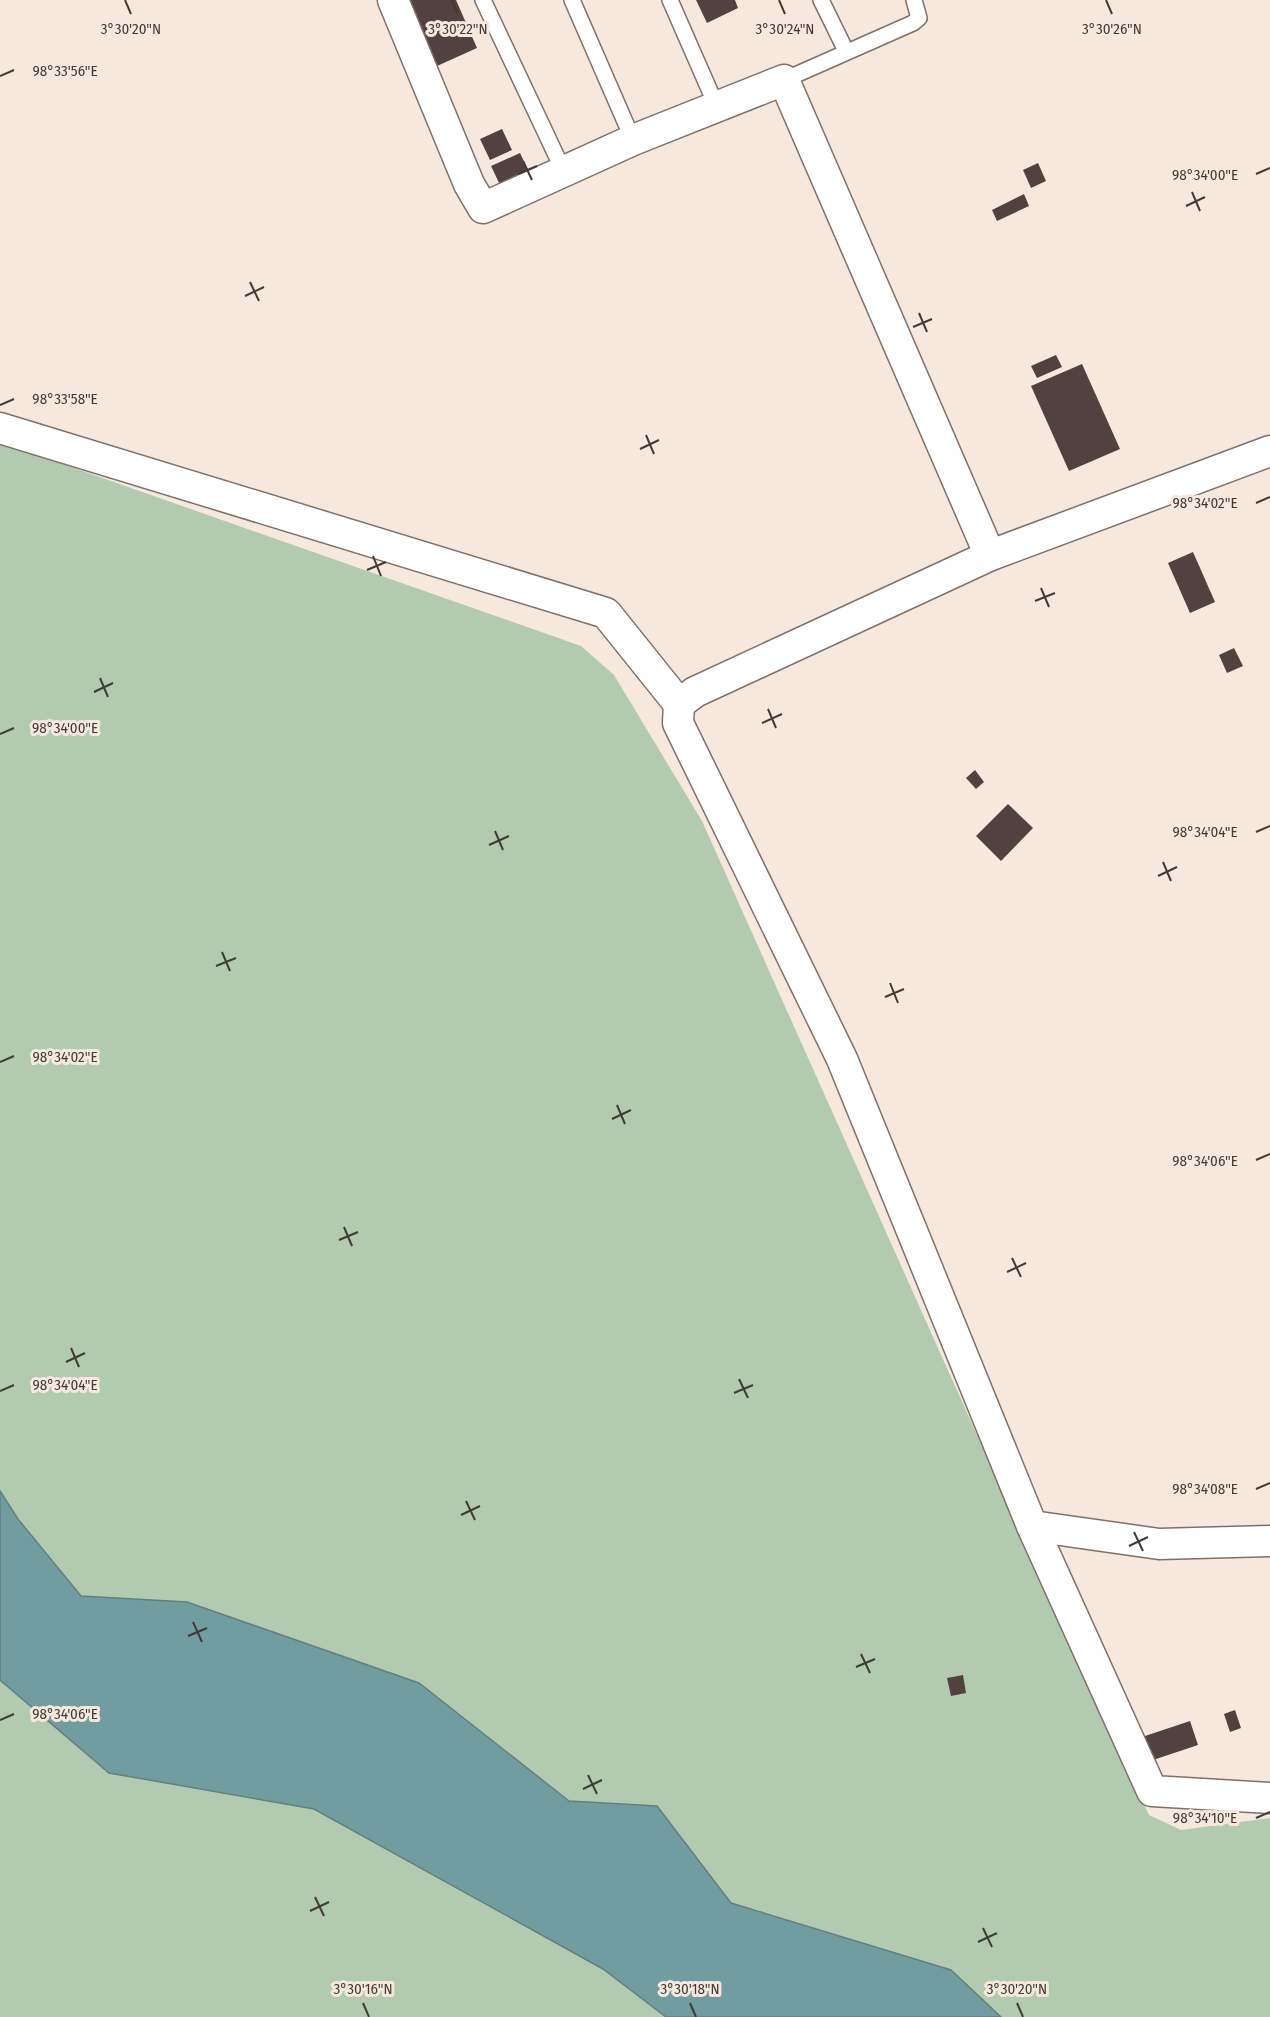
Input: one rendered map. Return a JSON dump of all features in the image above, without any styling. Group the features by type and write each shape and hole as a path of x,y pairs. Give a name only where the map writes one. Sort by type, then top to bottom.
{"street":[{"path":"393,0 469,184 483,208 633,140 784,80 987,551 992,555"},
{"path":"0,428 606,613 679,704 678,723 842,1059 1032,1526 1152,1791 1270,1798"},
{"path":"679,704 695,692 992,555 1270,451"},
{"path":"1032,1526 1159,1544 1270,1541"}],"lane":[{"path":"483,0 564,172"},
{"path":"572,0 633,140"},
{"path":"670,0 717,105"},
{"path":"821,0 846,51"},
{"path":"784,80 913,23 919,18 914,0"}],"green space":[{"path":"0,442 581,646 614,675 702,821 1149,1815 1181,1830 1270,1818 1270,2017 0,2017"}],"water":[{"path":"0,1491 18,1519 81,1596 187,1602 419,1683 569,1801 657,1806 731,1903 951,1970 1001,2017 666,2017 603,1969 314,1809 109,1773 0,1680"}],"building":[{"path":"408,0 456,0 477,48 437,66"},
{"path":"696,0 735,0 738,8 707,23"},
{"path":"502,129 512,150 490,160 480,139"},
{"path":"520,153 530,174 501,187 491,166"},
{"path":"1038,163 1046,181 1031,188 1023,170"},
{"path":"1024,194 1029,206 997,221 992,210"},
{"path":"1056,355 1062,367 1037,378 1031,366"},
{"path":"1082,364 1120,449 1069,471 1031,386"},
{"path":"1193,552 1215,602 1190,613 1168,563"},
{"path":"1234,648 1243,666 1227,673 1219,655"},
{"path":"975,770 984,782 976,789 966,778"},
{"path":"1008,804 1033,828 1001,861 976,836"},
{"path":"963,1675 966,1693 951,1696 947,1678"},
{"path":"1235,1710 1241,1728 1230,1732 1224,1714"},
{"path":"1190,1721 1198,1745 1144,1763 1136,1739"}]}
